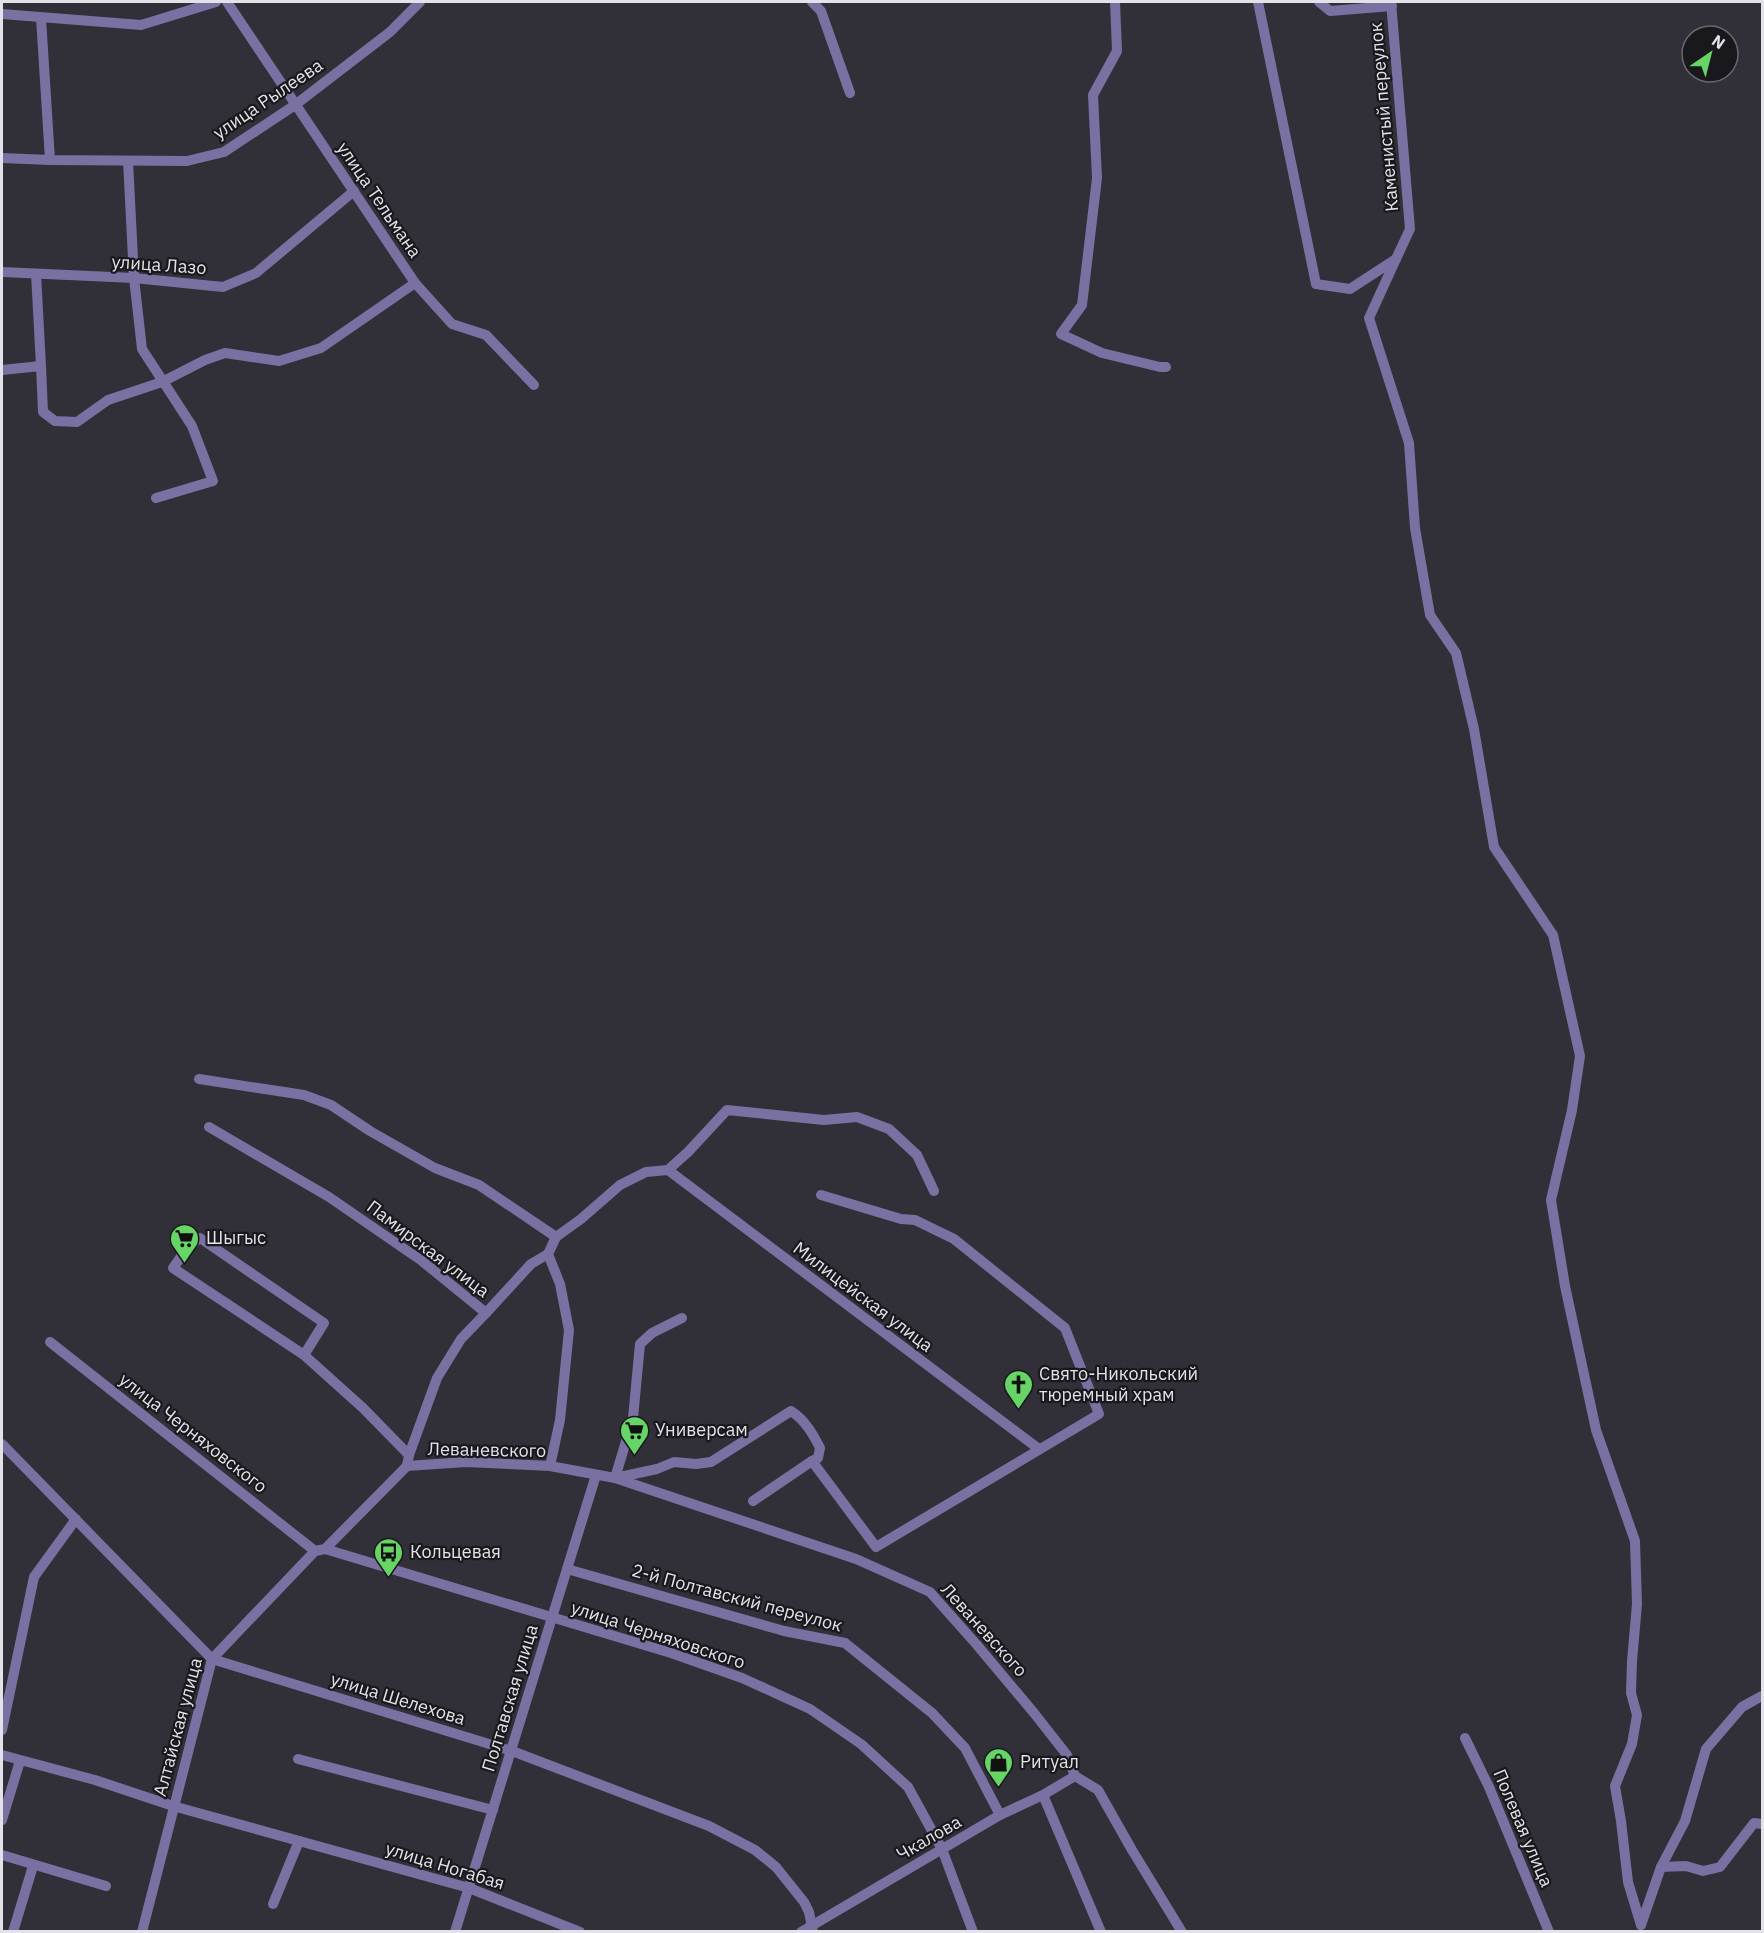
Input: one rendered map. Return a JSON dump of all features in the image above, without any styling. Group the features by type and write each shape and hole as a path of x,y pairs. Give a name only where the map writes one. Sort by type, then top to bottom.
{"street":[{"path":"2,14 141,25 216,2"},
{"name":"улица Тельмана","path":"227,2 415,283 452,324 486,335 534,386"},
{"name":"улица Рылеева","path":"2,158 187,161 224,152 295,105 390,32 420,2"},
{"path":"812,2 821,11 850,93"},
{"path":"1115,2 1117,51 1094,95 1096,178 1082,305 1061,334 1102,354 1166,367"},
{"path":"1258,2 1316,284 1350,289 1396,259"},
{"path":"1319,2 1330,11 1391,4"},
{"name":"Каменистый переулок","path":"1391,4 1410,229 1396,259"},
{"path":"41,18 50,160"},
{"path":"128,161 134,279 142,349 192,426 213,481 156,498"},
{"name":"улица Лазо","path":"2,272 223,286 256,273 354,190"},
{"path":"1396,259 1369,318 1409,443 1415,528 1430,615 1456,653 1474,729 1494,847 1553,935 1580,1056 1572,1110 1551,1200 1565,1286 1596,1430 1635,1541 1637,1604 1631,1693 1637,1715 1632,1744 1615,1786 1628,1882 1642,1928"},
{"path":"36,274 43,412 55,421 77,422 108,400 162,382 205,360 225,353 279,361 321,348 415,283"},
{"path":"2,370 41,366"},
{"path":"199,1079 304,1095 331,1105 370,1131 426,1163 479,1185 556,1237"},
{"path":"486,1312 531,1264 548,1254 556,1237 620,1185 646,1172 668,1170 727,1110 824,1120 856,1117 889,1129 917,1155 934,1191"},
{"name":"Памирская улица","path":"209,1127 329,1197 422,1261 486,1312 461,1339 437,1378 408,1461"},
{"name":"Милицейская улица","path":"668,1170 1039,1449"},
{"path":"753,1501 812,1461 876,1547 1099,1414 1065,1328 954,1239 915,1220 901,1220 821,1195"},
{"name":"Леваневского","path":"304,1355 324,1323 200,1238 188,1247 173,1268 304,1355 363,1408 408,1461 550,1466 615,1478 856,1559 930,1592 1034,1713 1067,1755 1075,1776"},
{"path":"548,1254 560,1284 569,1330 560,1420 550,1466"},
{"path":"615,1478 633,1418 640,1344 652,1333 682,1318"},
{"name":"улица Черняховского","path":"50,1342 320,1550 691,1660 742,1678 810,1709 861,1744 908,1787 942,1849 973,1932"},
{"name":"Леваневского","path":"615,1478 657,1469 674,1462 696,1464 711,1462 791,1410 813,1433 820,1448 818,1458 812,1461"},
{"name":"улица Шелехова","path":"2,1444 212,1659 512,1751 709,1826 755,1850 776,1867 804,1902 809,1912 808,1930"},
{"name":"Алтайская улица","path":"142,1932 212,1659 408,1461"},
{"name":"Полтавская улица","path":"455,1932 596,1475"},
{"path":"2,1730 34,1577 76,1519"},
{"name":"2-й Полтавский переулок","path":"567,1569 784,1631 845,1643 932,1713 965,1748 1000,1815"},
{"path":"1642,1928 1661,1867 1685,1821 1706,1749 1742,1707 1762,1696"},
{"name":"Полевая улица","path":"1465,1737 1489,1787 1549,1932"},
{"name":"улица Ногабая","path":"2,1755 94,1780 174,1806 469,1888 580,1932"},
{"path":"298,1759 493,1810"},
{"path":"2,1820 20,1761"},
{"path":"1075,1776 1098,1790 1182,1932"},
{"name":"Чкалова","path":"808,1930 1000,1815 1043,1795 1075,1776"},
{"path":"1043,1795 1101,1932"},
{"path":"1661,1867 1686,1866 1703,1870 1720,1867 1754,1823 1762,1824"},
{"path":"273,1904 299,1840"},
{"path":"2,1855 106,1886"},
{"path":"13,1932 33,1866"}],"place":[{"name":"Шыгыс","path":"185,1264"},
{"name":"Свято-Никольский тюремный храм","path":"1018,1410"},
{"name":"Универсам","path":"634,1456"},
{"name":"Кольцевая","path":"389,1578"},
{"name":"Ритуал","path":"999,1788"}]}
